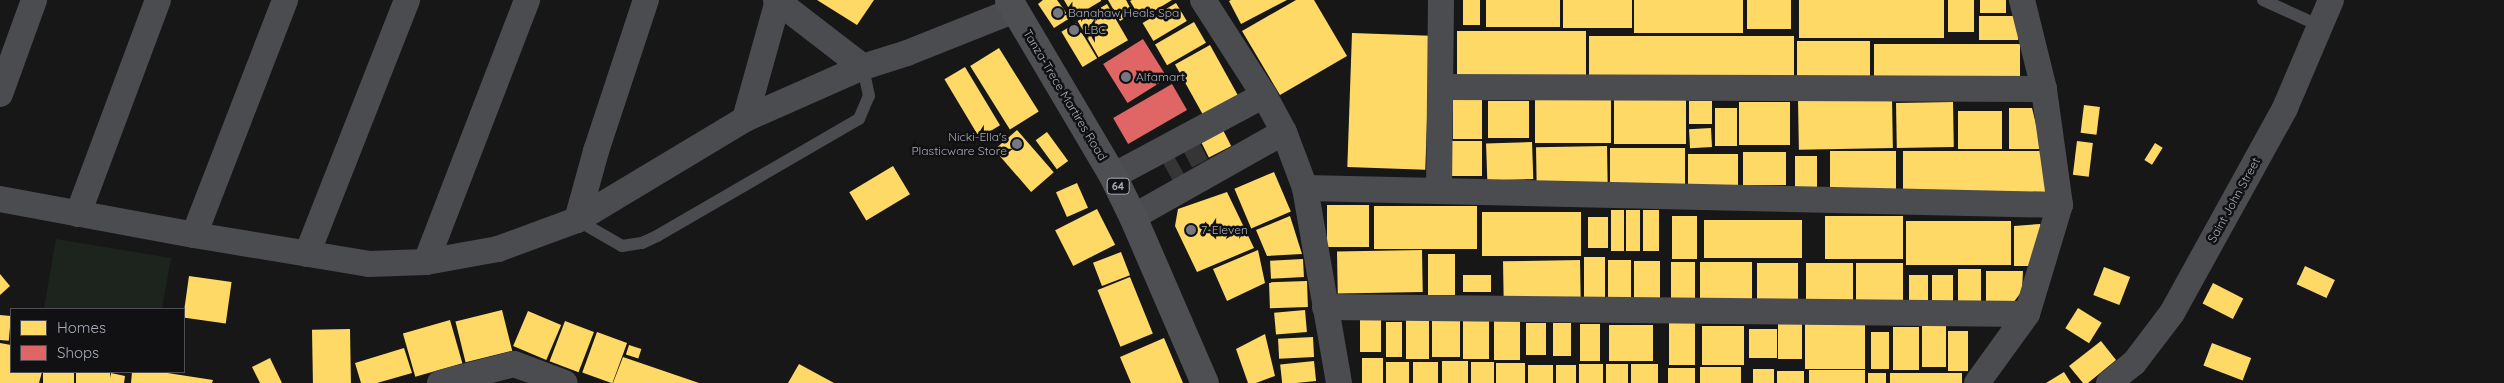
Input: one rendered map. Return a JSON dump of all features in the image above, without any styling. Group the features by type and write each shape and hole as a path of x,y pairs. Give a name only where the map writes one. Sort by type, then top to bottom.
{"main road":[{"name":"Tanza-Trece Martires Road","path":"1012,5 1113,176 1134,217 1205,383"}],"street":[{"path":"0,94 34,0"},
{"path":"78,214 158,0"},
{"path":"194,235 285,0"},
{"path":"307,254 407,0"},
{"path":"426,262 527,0"},
{"path":"577,220 596,151 646,0"},
{"path":"1203,0 1264,95 1284,132 1305,188 1338,383"},
{"path":"1439,190 1441,0"},
{"path":"1977,383 2026,314 2060,205 2044,89 2022,0"},
{"name":"Saint John Street","path":"2109,383 2134,363 2172,313 2285,108 2331,0"},
{"path":"744,119 778,1 864,66"},
{"path":"0,199 194,235 369,264 426,262 498,249 577,220 744,119 864,66 907,53 1012,5"},
{"path":"1441,88 2044,89"},
{"path":"1113,176 1264,95"},
{"path":"1134,217 1284,132"},
{"path":"1305,188 2060,205"},
{"path":"1325,307 2026,314"},
{"path":"440,383 513,373 565,383"}],"lane":[{"path":"2263,0 2320,26"},
{"path":"577,220 622,246 642,243 657,236 859,119 869,96 864,66"}],"shaded area":[{"path":"56,239 171,258 162,308 44,308"}],"building: Homes":[{"path":"817,0 874,0 857,25"},
{"path":"1043,0 1057,0 1070,18 1054,28 1038,4"},
{"path":"1064,0 1101,0 1101,1 1074,17"},
{"path":"1108,0 1126,0 1133,13 1120,21"},
{"path":"1172,0 1141,19 1130,1"},
{"path":"1287,0 1241,24 1229,1"},
{"path":"1296,0 1314,0 1347,56 1280,95 1242,31"},
{"path":"1463,0 1480,0 1480,25 1463,25"},
{"path":"1486,0 1560,0 1560,27 1486,27"},
{"path":"1563,0 1632,0 1632,28 1563,28"},
{"path":"1634,0 1743,0 1743,33 1634,33"},
{"path":"1747,0 1791,0 1791,29 1747,29"},
{"path":"1799,0 1944,0 1944,38 1799,38"},
{"path":"1948,0 1974,0 1974,32 1948,32"},
{"path":"1980,0 2006,0 2006,13 1980,13"},
{"path":"1176,3 1187,21 1153,41 1143,23"},
{"path":"1107,4 1128,40 1099,57 1078,21"},
{"path":"1979,16 2018,16 2018,40 1979,40"},
{"path":"1194,22 1206,43 1167,65 1155,44"},
{"path":"1076,23 1097,58 1083,67 1061,32"},
{"path":"1457,31 1586,31 1586,85 1457,85"},
{"path":"1352,33 1430,36 1425,170 1347,167"},
{"path":"1589,36 1794,36 1794,81 1589,81"},
{"path":"1797,41 1870,41 1870,83 1797,83"},
{"path":"1874,44 2020,44 2020,86 1874,86"},
{"path":"1210,45 1239,97 1204,117 1175,64"},
{"path":"999,48 1039,112 1010,130 970,66"},
{"path":"965,67 1000,125 979,138 944,79"},
{"path":"1453,97 1482,97 1482,139 1453,139"},
{"path":"1535,97 1611,97 1611,143 1535,143"},
{"path":"1892,98 1893,148 1799,150 1798,100"},
{"path":"1614,99 1686,99 1686,144 1614,144"},
{"path":"1488,101 1529,101 1529,138 1488,138"},
{"path":"1689,101 1712,101 1712,124 1689,124"},
{"path":"1739,102 1790,102 1790,145 1739,145"},
{"path":"1953,102 1954,147 1897,148 1896,103"},
{"path":"2084,105 2100,107 2096,135 2081,133"},
{"path":"1715,108 1737,108 1737,146 1715,146"},
{"path":"2009,108 2032,108 2042,149 2009,149"},
{"path":"1958,111 2002,111 2002,149 1958,149"},
{"path":"1711,128 1712,147 1690,148 1689,129"},
{"path":"1017,130 1054,172 1031,192 994,150"},
{"path":"1223,130 1231,146 1209,157 1201,141"},
{"path":"1047,132 1068,161 1057,169 1036,140"},
{"path":"1451,141 1482,141 1482,176 1451,176"},
{"path":"2077,141 2093,143 2089,177 2073,175"},
{"path":"1532,142 1533,179 1487,181 1486,144"},
{"path":"2155,143 2163,148 2152,165 2144,160"},
{"path":"1607,146 1608,187 1537,188 1536,147"},
{"path":"1610,148 1685,148 1685,185 1610,185"},
{"path":"1830,151 1896,151 1896,192 1830,192"},
{"path":"1903,151 2049,151 2049,198 1903,198"},
{"path":"1743,152 1786,152 1786,185 1743,185"},
{"path":"1688,154 1738,154 1738,185 1688,185"},
{"path":"1795,156 1817,156 1817,192 1795,192"},
{"path":"893,166 910,194 866,221 849,192"},
{"path":"1274,172 1291,212 1251,228 1234,189"},
{"path":"1077,183 1088,208 1067,217 1056,192"},
{"path":"1227,192 1254,248 1197,272 1175,226 1178,209"},
{"path":"1327,205 1369,205 1369,247 1327,247"},
{"path":"1374,206 1477,206 1477,249 1374,249"},
{"path":"1097,209 1115,245 1073,266 1055,230"},
{"path":"1611,210 1624,210 1624,251 1611,251"},
{"path":"1626,210 1640,210 1640,251 1626,251"},
{"path":"1643,210 1659,210 1659,251 1643,251"},
{"path":"1482,212 1581,212 1581,256 1482,256"},
{"path":"1290,216 1302,254 1267,256 1256,230"},
{"path":"1672,216 1697,216 1697,259 1672,259"},
{"path":"1825,216 1903,216 1903,259 1825,259"},
{"path":"1588,217 1608,217 1608,248 1588,248"},
{"path":"1704,220 1802,220 1802,258 1704,258"},
{"path":"1906,221 2011,221 2011,265 1906,265"},
{"path":"2040,224 2046,232 2037,266 2014,266 2014,226"},
{"path":"1258,250 1265,283 1227,301 1213,269"},
{"path":"1422,250 1423,292 1338,293 1337,251"},
{"path":"1121,252 1130,275 1102,286 1093,263"},
{"path":"1428,254 1455,254 1455,295 1428,295"},
{"path":"1584,257 1605,257 1605,304 1584,304"},
{"path":"1303,259 1304,277 1271,279 1270,261"},
{"path":"1580,260 1581,303 1504,304 1503,261"},
{"path":"1608,260 1631,260 1631,306 1608,306"},
{"path":"1634,261 1660,261 1660,306 1634,306"},
{"path":"1671,262 1695,262 1695,302 1671,302"},
{"path":"1700,262 1752,262 1752,304 1700,304"},
{"path":"1757,263 1798,263 1798,303 1757,303"},
{"path":"1806,263 1853,263 1853,308 1806,308"},
{"path":"1856,263 1903,263 1903,305 1856,305"},
{"path":"2305,266 2335,280 2326,298 2297,284"},
{"path":"2104,267 2130,277 2119,305 2093,295"},
{"path":"1958,269 1981,269 1981,312 1958,312"},
{"path":"1986,271 2023,271 2022,291 2007,311 1986,310"},
{"path":"0,274 10,286 0,295"},
{"path":"1463,275 1491,275 1491,292 1463,292"},
{"path":"1909,275 1928,275 1928,305 1909,305"},
{"path":"1932,275 1953,275 1953,307 1932,307"},
{"path":"189,276 232,282 226,324 185,318"},
{"path":"1130,277 1153,334 1120,347 1098,290"},
{"path":"1307,281 1308,307 1270,308 1269,282"},
{"path":"2213,283 2243,298 2233,319 2203,303"},
{"path":"2078,308 2102,323 2089,343 2065,328"},
{"path":"502,310 512,351 466,362 455,322"},
{"path":"1305,310 1307,332 1276,335 1274,313"},
{"path":"528,311 561,325 546,360 513,346"},
{"path":"1432,314 1460,314 1460,357 1432,357"},
{"path":"0,315 10,316 9,341 0,340"},
{"path":"1463,317 1489,317 1489,359 1463,359"},
{"path":"1360,318 1381,318 1381,352 1360,352"},
{"path":"1494,318 1520,318 1520,360 1494,360"},
{"path":"450,320 462,363 415,377 403,334"},
{"path":"1406,320 1429,320 1429,359 1406,359"},
{"path":"565,321 594,332 579,372 550,361"},
{"path":"1386,322 1402,322 1402,357 1386,357"},
{"path":"1669,322 1695,322 1695,365 1669,365"},
{"path":"1526,323 1546,323 1546,355 1526,355"},
{"path":"1553,323 1571,323 1571,356 1553,356"},
{"path":"1805,323 1865,323 1865,369 1805,369"},
{"path":"1580,324 1600,324 1600,361 1580,361"},
{"path":"1778,324 1802,324 1802,359 1778,359"},
{"path":"1609,325 1653,325 1653,361 1609,361"},
{"path":"1702,326 1744,326 1744,365 1702,365"},
{"path":"1922,326 1946,326 1946,367 1922,367"},
{"path":"1893,327 1919,327 1919,370 1893,370"},
{"path":"350,329 351,383 313,383 312,330"},
{"path":"1749,329 1777,329 1777,358 1749,358"},
{"path":"1948,331 1968,331 1968,371 1948,371"},
{"path":"597,332 627,343 612,383 582,372"},
{"path":"1871,332 1889,332 1889,369 1871,369"},
{"path":"1265,334 1275,376 1256,383 1248,383 1236,349"},
{"path":"1313,337 1314,357 1279,359 1278,339"},
{"path":"1164,338 1183,383 1131,383 1120,357"},
{"path":"2101,341 2116,360 2088,383 2083,383 2069,366"},
{"path":"0,343 10,345 10,373 42,373 39,383 0,383"},
{"path":"2212,343 2251,358 2243,380 2203,365"},
{"path":"629,345 641,349 638,359 626,355"},
{"path":"404,348 412,373 377,383 361,383 355,363"},
{"path":"623,357 699,383 613,383"},
{"path":"270,358 282,383 260,383 252,367"},
{"path":"1362,358 1383,358 1383,383 1362,383"},
{"path":"1314,361 1316,381 1282,383 1280,365"},
{"path":"1442,361 1468,361 1468,383 1442,383"},
{"path":"1386,362 1409,362 1409,383 1386,383"},
{"path":"1413,362 1438,362 1438,383 1413,383"},
{"path":"1471,362 1494,362 1494,383 1471,383"},
{"path":"1496,363 1525,363 1525,383 1496,383"},
{"path":"799,364 834,383 788,383"},
{"path":"1579,364 1603,364 1603,383 1579,383"},
{"path":"1606,364 1628,364 1628,383 1606,383"},
{"path":"1631,364 1658,364 1658,383 1631,383"},
{"path":"1528,365 1553,365 1553,383 1528,383"},
{"path":"1556,365 1576,365 1576,383 1556,383"},
{"path":"1700,367 1741,367 1741,383 1700,383"},
{"path":"1668,368 1695,368 1695,383 1668,383"},
{"path":"1753,369 1774,369 1774,383 1753,383"},
{"path":"1809,370 1865,370 1865,383 1809,383"},
{"path":"1777,371 1804,371 1804,383 1777,383"},
{"path":"2064,372 2071,383 2046,383"},
{"path":"43,373 74,373 74,383 43,383"},
{"path":"76,373 110,373 110,383 76,383"},
{"path":"111,373 125,376 124,383 109,383"},
{"path":"132,373 168,373 213,380 212,383 131,383"},
{"path":"1868,373 1886,373 1886,383 1868,383"},
{"path":"1890,373 1962,373 1962,383 1890,383"}],"building: Shops":[{"path":"1143,39 1167,78 1128,103 1103,64"},
{"path":"1172,84 1187,110 1128,144 1113,118"}],"building: Other":[{"path":"1200,144 1208,159 1192,167 1184,152"},
{"path":"1174,156 1185,176 1174,182 1163,162"}],"place":[{"name":"Banahaw Heals Spa","path":"1058,13"},
{"name":"LBC","path":"1074,30"},
{"name":"Alfamart","path":"1126,77"},
{"name":"Nicki-Ella's Plasticware Store","path":"1017,144"},
{"name":"7-Eleven","path":"1191,230"}]}
